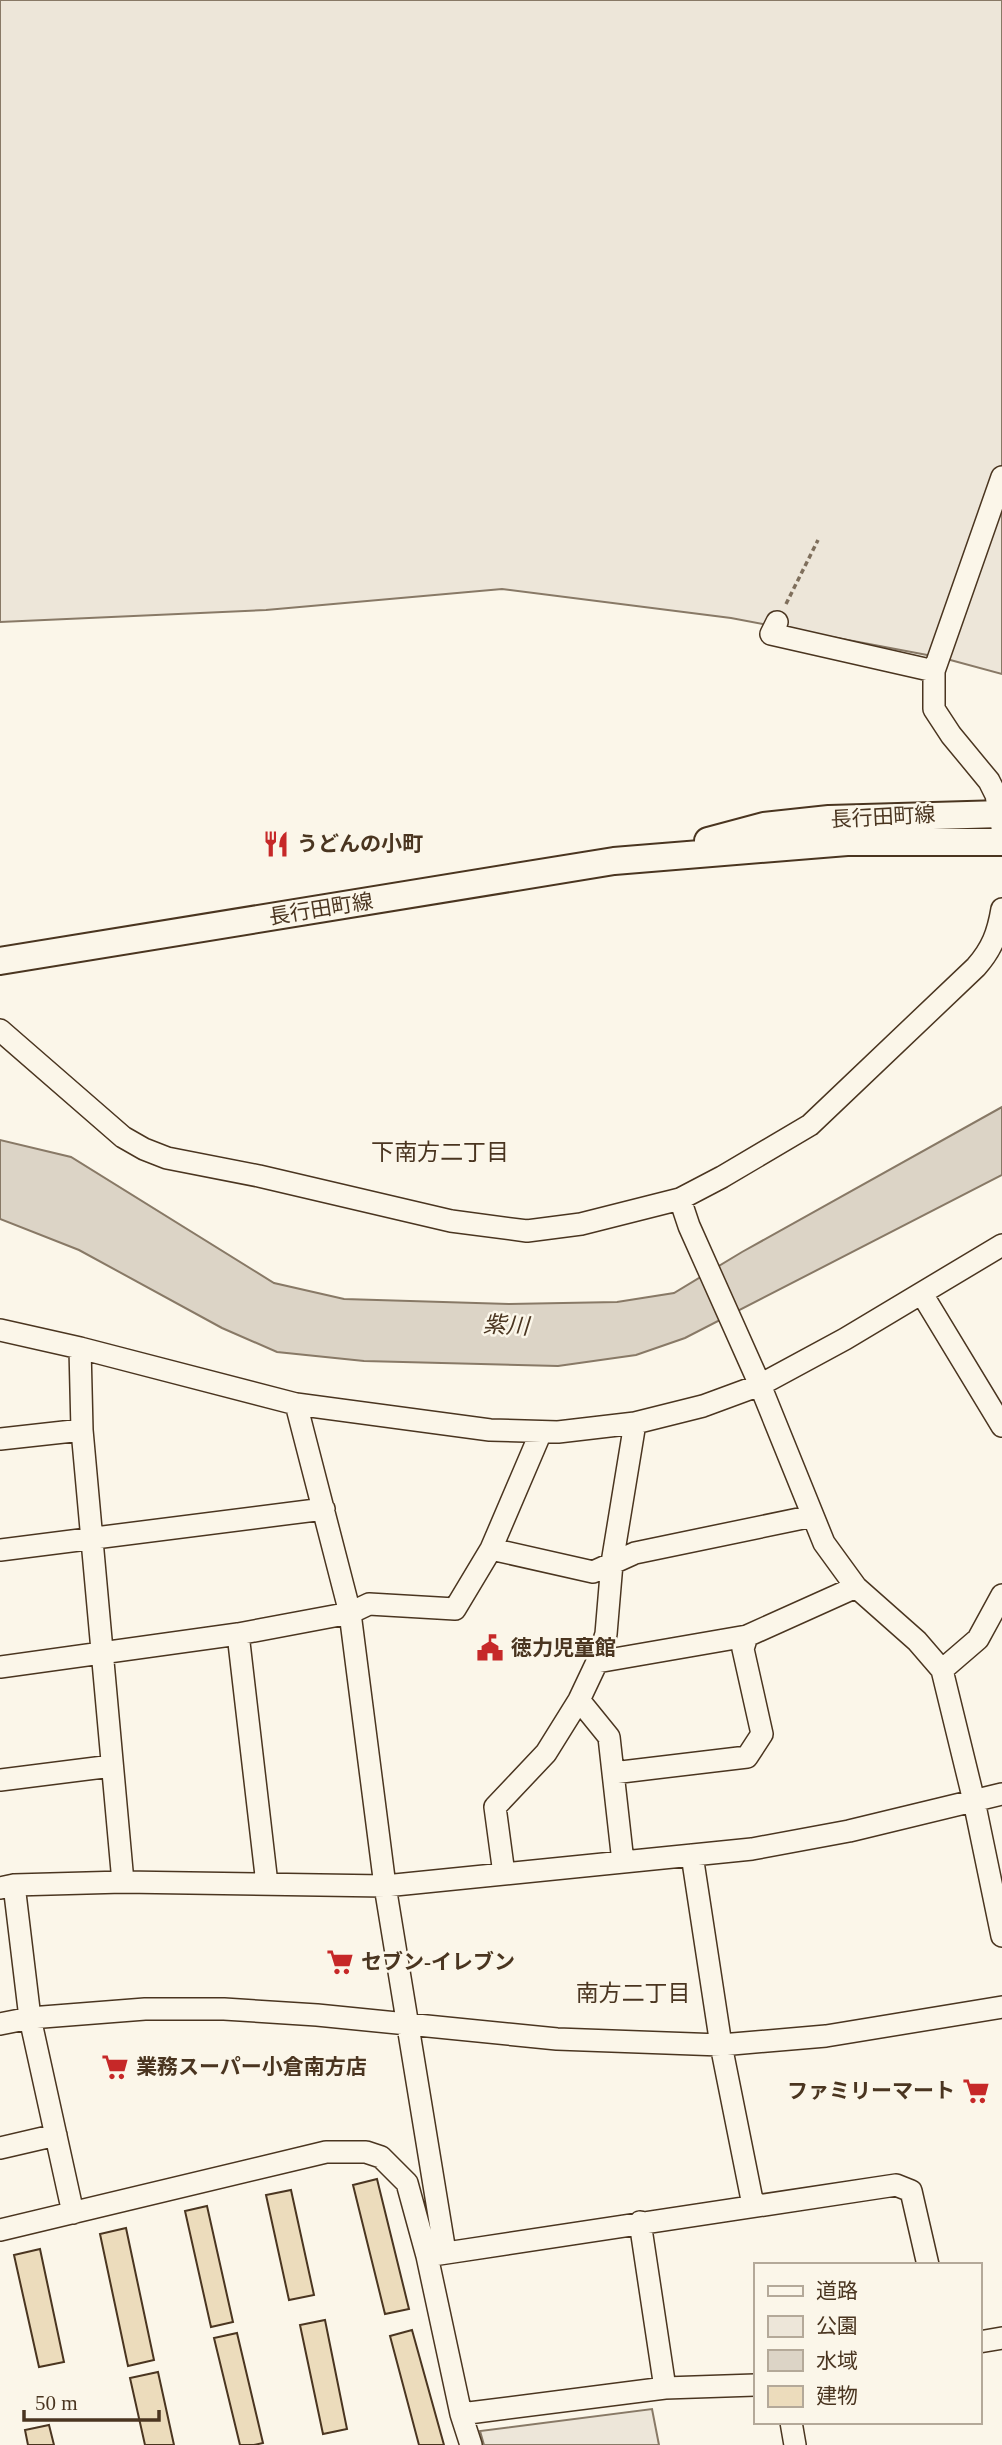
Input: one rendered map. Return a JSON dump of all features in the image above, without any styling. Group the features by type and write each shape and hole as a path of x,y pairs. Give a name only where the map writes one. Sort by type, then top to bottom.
{"main road":[{"name":"長行田町線","path":"642,859 764,826 842,819 1002,820"},
{"name":"長行田町線","path":"0,961 642,859 847,842 1002,842"}],"street":[{"path":"1002,477 934,671 934,709 951,735 989,780 1002,820"},
{"path":"777,622 771,634 934,671"},
{"path":"0,1030 123,1137 167,1158 260,1176 451,1221 527,1231 592,1222 680,1199 810,1125 976,967 990,951 999,929 1002,909"},
{"path":"680,1199 689,1226 760,1385 813,1517 831,1553 856,1587 917,1641 942,1670 974,1801 1002,1937"},
{"path":"0,1330 296,1404 490,1430 558,1432 635,1423 703,1406 760,1385 845,1339 1002,1245"},
{"path":"922,1294 1002,1426"},
{"path":"80,1348 82,1430 123,1882"},
{"path":"296,1404 350,1613 385,1886 408,2024 436,2254 460,2414 471,2445"},
{"path":"504,1874 495,1807 546,1753 579,1700 597,1662 606,1634 612,1563 635,1423"},
{"path":"0,1439 82,1430"},
{"path":"0,1667 238,1634 350,1613 369,1604 455,1609 491,1549 541,1432"},
{"path":"0,1550 324,1509"},
{"path":"491,1549 593,1572 635,1553 813,1517"},
{"path":"597,1662 747,1636 856,1587"},
{"path":"942,1670 978,1639 1002,1595"},
{"path":"238,1634 267,1884"},
{"path":"613,1773 747,1757 762,1734 743,1649 747,1636"},
{"path":"579,1700 609,1737 623,1862"},
{"path":"0,1780 112,1766"},
{"path":"73,2213 30,2018 7,1887 123,1882 385,1886 751,1849 837,1833 1002,1794"},
{"path":"692,1855 721,2045 753,2205"},
{"path":"0,2024 30,2018 145,2010 224,2009 557,2039 721,2045 826,2036 1002,2007"},
{"path":"0,2148 56,2135"},
{"path":"0,2230 326,2152 366,2152 381,2157 407,2183 436,2254"},
{"path":"436,2254 896,2185 911,2191 928,2263"},
{"path":"640,2222 665,2388"},
{"path":"981,2342 1002,2338"},
{"path":"460,2414 665,2388 754,2385"},
{"path":"791,2424 795,2445"}],"path":[{"path":"777,622 818,540"}],"green space":[{"path":"0,0 1002,0 1002,674 943,658 731,618 502,589 266,610 0,622"},
{"path":"652,2409 659,2445 484,2445 480,2431"}],"water":[{"name":"紫川","path":"1002,1107 1002,1175 685,1338 636,1355 558,1366 364,1361 277,1352 222,1328 79,1250 0,1219 0,1140 71,1157 274,1283 344,1299 509,1304 617,1302 674,1293 742,1252"}],"building":[{"path":"377,2179 409,2309 385,2314 353,2185"},
{"path":"291,2190 314,2295 289,2300 266,2195"},
{"path":"207,2206 233,2322 211,2327 185,2211"},
{"path":"126,2228 154,2360 128,2366 100,2234"},
{"path":"40,2249 64,2362 39,2367 14,2255"},
{"path":"325,2320 347,2429 323,2434 300,2325"},
{"path":"412,2330 444,2445 419,2445 390,2336"},
{"path":"237,2333 263,2443 254,2445 240,2445 214,2338"},
{"path":"158,2372 174,2445 145,2445 130,2378"},
{"path":"49,2425 54,2445 28,2445 25,2430"}],"place":[{"name":"うどんの小町","path":"276,844"},
{"name":"徳力児童館","path":"490,1648"},
{"name":"セブン-イレブン","path":"340,1962"},
{"name":"業務スーパー小倉南方店","path":"115,2067"},
{"name":"ファミリーマート","path":"976,2091"}],"district":[{"name":"下南方二丁目","path":"440,1152"},
{"name":"南方二丁目","path":"633,1993"}]}
